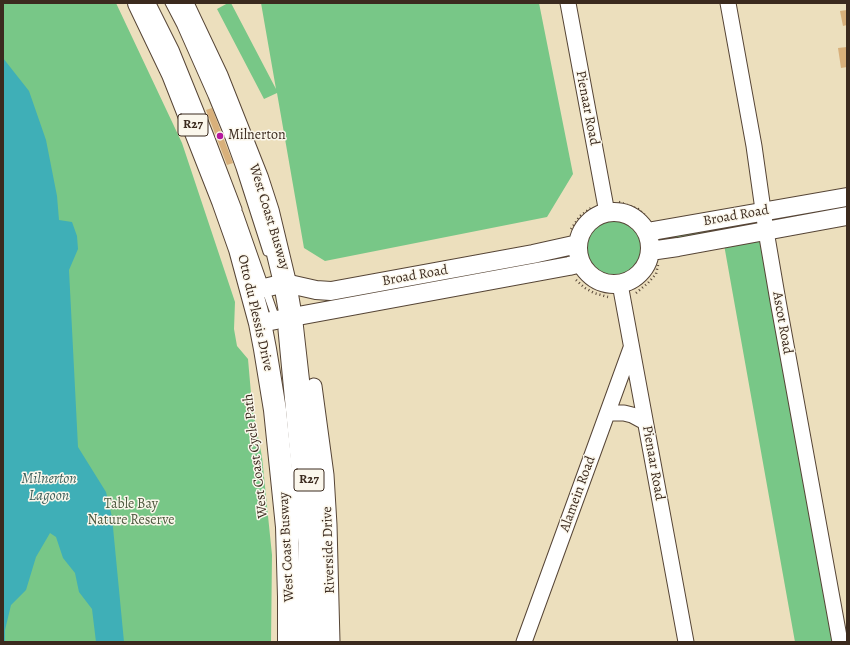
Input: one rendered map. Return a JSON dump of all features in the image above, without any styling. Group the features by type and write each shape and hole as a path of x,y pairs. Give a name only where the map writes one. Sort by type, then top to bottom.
{"main road":[{"name":"Otto du Plessis Drive","path":"139,3 173,74 240,249 272,286 278,320 275,410 285,512 289,597 289,642"},
{"name":"Otto du Plessis Drive","path":"182,3 217,77 254,171 268,212 272,286 312,503 316,642"}],"street":[{"name":"Pienaar Road","path":"568,3 607,213"},
{"name":"Ascot Road","path":"728,3 754,146 779,308 840,642"},
{"name":"Broad Road","path":"646,232 763,210 847,197"},
{"path":"618,212 628,215 640,223 650,240 650,251 646,264 641,273 633,279 620,284 610,284 596,280 588,273 581,263 578,251 578,244 582,232 587,224 595,218 607,213 618,212"},
{"name":"Broad Road","path":"650,251 847,216"},
{"name":"Broad Road","path":"272,286 331,291 533,254 578,244"},
{"name":"Broad Road","path":"278,320 581,263"},
{"path":"403,278 405,297"},
{"name":"Pienaar Road","path":"620,284 686,642"},
{"name":"Alamein Road","path":"524,642 632,346"},
{"name":"Riverside Drive","path":"314,386 326,475 329,525 332,642"},
{"path":"608,413 624,413 632,415 645,422"}],"lane":[{"name":"West Coast Busway","path":"152,3 175,49 238,209 272,286"},
{"name":"West Coast Busway","path":"169,3 181,26 228,135 269,259"},
{"name":"West Coast Busway","path":"238,209 240,249"},
{"name":"West Coast Busway","path":"278,320 302,543 303,642"}],"green space":[{"name":"Table Bay Nature Reserve","path":"3,3 116,3 182,143 235,302 234,329 237,346 248,359 252,405 262,457 272,555 271,642 3,642"},
{"path":"231,3 276,89 261,3 539,3 573,174 547,217 325,261 304,248 277,93 264,99 217,9"},
{"path":"847,202 847,208 667,241 666,235"},
{"path":"609,221 619,221 629,225 637,233 641,243 641,253 637,263 629,271 619,275 609,275 599,271 591,263 587,253 587,243 591,233 599,225"},
{"path":"766,231 840,642 795,642 723,239"}],"water":[{"name":"Milnerton Lagoon","path":"3,58 29,91 46,140 57,196 59,220 72,222 77,236 78,249 69,270 78,447 106,492 112,517 124,642 96,642 92,609 79,592 75,573 63,558 56,537 50,533 36,557 26,590 11,605 5,630 5,642 3,642"}],"building":[{"path":"847,10 847,25 843,26 840,11"},
{"path":"847,47 847,67 841,68 838,48"},
{"name":"Milnerton","path":"212,108 233,163 227,165 206,110"}],"place":[{"name":"Milnerton","path":"220,136"}]}
